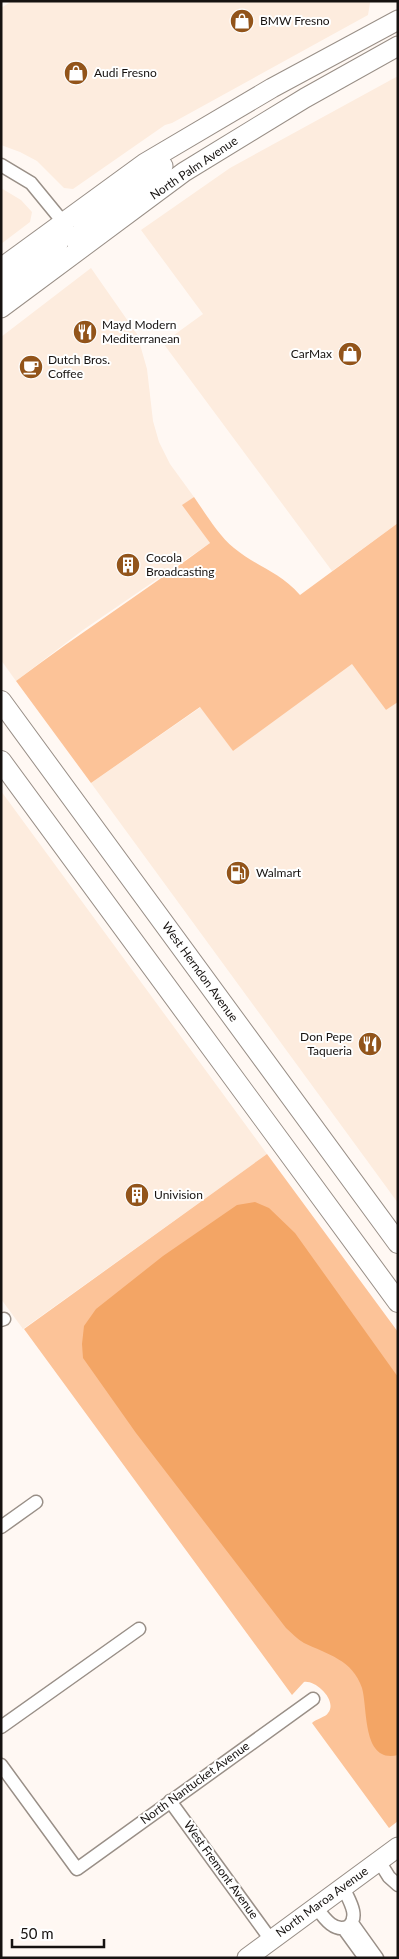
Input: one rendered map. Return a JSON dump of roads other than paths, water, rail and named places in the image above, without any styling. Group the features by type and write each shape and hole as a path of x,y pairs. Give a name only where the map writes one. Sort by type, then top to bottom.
{"main road":[{"path":"1,268 145,163 323,60 398,20"},
{"name":"North Palm Avenue","path":"1,308 184,172 305,98 398,46"},
{"path":"77,251 78,240 86,224 174,158 183,140"},
{"path":"1,289 55,248 65,232 62,222"},
{"name":"West Herndon Avenue","path":"1,702 398,1244"},
{"path":"1,761 398,1302"},
{"name":"North Maroa Avenue","path":"247,1958 398,1847"}],"street":[{"path":"1,165 31,182 62,222"},
{"path":"1,1527 36,1502"},
{"path":"1,1727 139,1629"},
{"name":"North Nantucket Avenue","path":"1,1764 77,1869 313,1699"},
{"name":"West Fremont Avenue","path":"170,1801 271,1940"},
{"path":"379,1861 389,1877 398,1885"},
{"path":"343,1887 353,1909 348,1926 365,1958"},
{"path":"316,1907 331,1924 348,1926 377,1958"}],"place":[{"name":"BMW Fresno","path":"242,21"},
{"name":"Audi Fresno","path":"76,73"},
{"name":"Mayd Modern Mediterranean","path":"85,332"},
{"name":"CarMax","path":"350,354"},
{"name":"Dutch Bros. Coffee","path":"31,367"},
{"name":"Cocola Broadcasting","path":"128,565"},
{"name":"Walmart","path":"238,873"},
{"name":"Don Pepe Taqueria","path":"370,1044"},
{"name":"Univision","path":"137,1195"}]}
